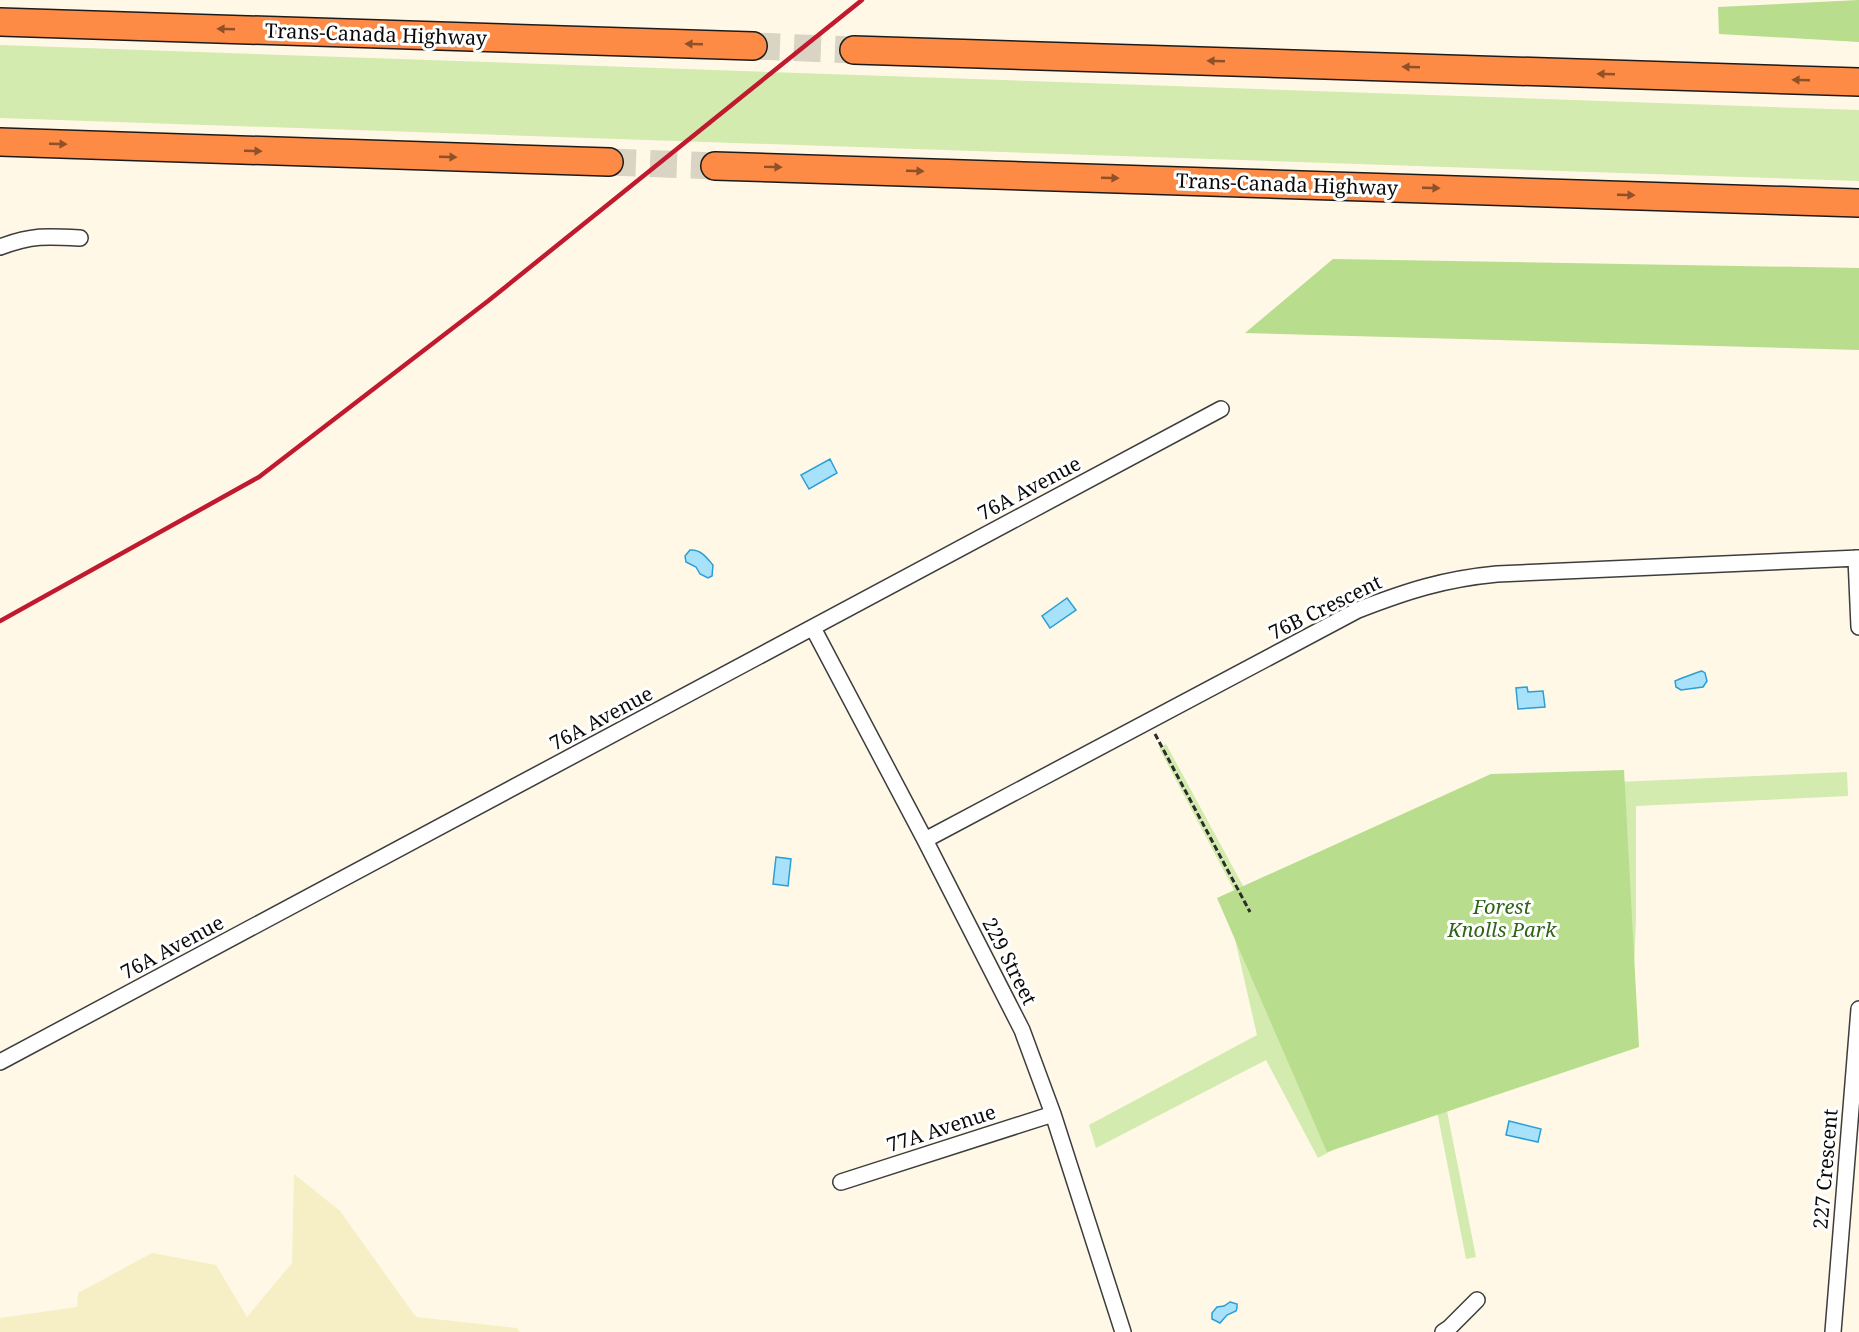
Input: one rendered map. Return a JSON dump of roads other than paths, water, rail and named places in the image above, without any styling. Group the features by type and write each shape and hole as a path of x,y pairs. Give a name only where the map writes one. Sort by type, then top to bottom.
{"highway":[{"path":"0,17 68,24"},
{"name":"Trans-Canada Highway","path":"0,22 753,46"},
{"path":"854,50 1859,82"},
{"path":"0,142 609,162"},
{"name":"Trans-Canada Highway","path":"714,166 1859,202"}],"street":[{"path":"0,247 20,240 45,236 80,238"},
{"name":"76A Avenue","path":"0,1062 1221,409"},
{"path":"1858,558 1859,627"},
{"name":"76B Crescent","path":"925,840 1358,610 1436,583 1497,574 1858,558"},
{"name":"229 Street","path":"813,628 1022,1030 1053,1114 1123,1332"},
{"name":"227 Crescent","path":"1833,1332 1859,1009"},
{"name":"77A Avenue","path":"841,1182 1053,1114"},
{"path":"1443,1332 1449,1329 1477,1300"}],"water":[{"path":"830,459 837,473 809,489 801,475"},
{"path":"690,550 701,552 713,565 712,576 708,578 700,574 696,567 686,562 685,556"},
{"path":"1067,598 1076,610 1050,628 1042,616"},
{"path":"1702,671 1707,681 1703,687 1681,690 1676,687 1675,681"},
{"path":"1527,687 1528,692 1543,691 1545,707 1518,709 1516,688"},
{"path":"776,857 791,859 788,886 773,884"},
{"path":"1509,1121 1541,1129 1538,1142 1506,1135"},
{"path":"1230,1302 1237,1304 1236,1311 1227,1315 1220,1323 1212,1319 1212,1313 1217,1307"}],"tunnel":[{"path":"753,46 854,50"},
{"path":"609,162 715,166"}],"railway":[{"path":"0,621 259,477 488,301 862,0"}],"park label":[{"name":"Forest Knolls Park","path":"1502,918"}]}
